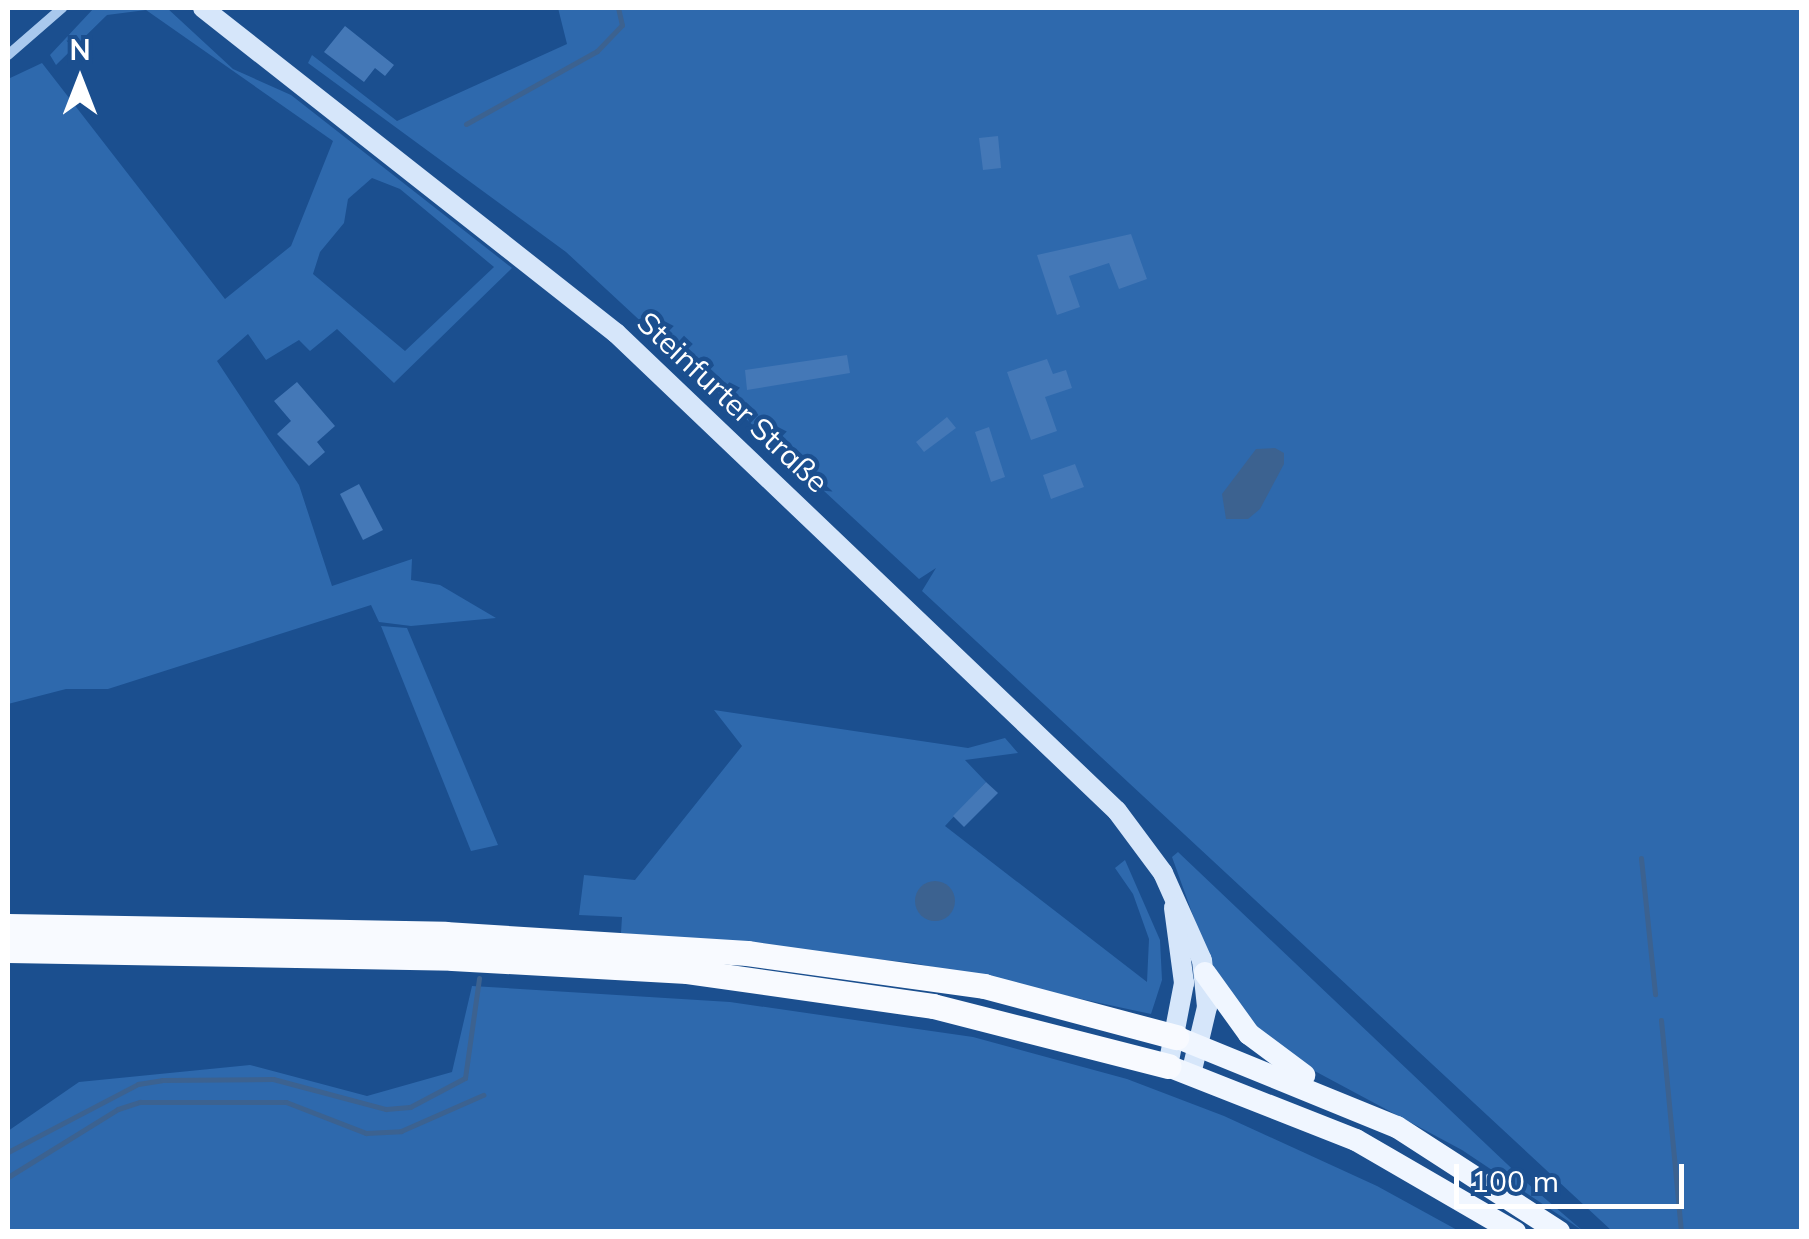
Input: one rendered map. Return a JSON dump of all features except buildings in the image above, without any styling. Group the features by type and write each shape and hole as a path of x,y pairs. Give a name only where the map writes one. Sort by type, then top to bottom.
{"highway":[{"path":"8,926 461,935 747,953 984,986 1188,1041"},
{"path":"8,950 452,958 687,971 933,1006 1179,1070"}],"main road":[{"name":"Steinfurter Straße","path":"203,8 630,345 1084,776 1134,831 1172,891 1205,972 1179,1070"},
{"name":"Steinfurter Straße","path":"1172,891 1184,968 1188,1041"},
{"path":"1205,972 1249,1034 1330,1096"},
{"path":"1188,1041 1330,1096 1462,1165 1560,1232"},
{"path":"1179,1070 1356,1140 1515,1232"}],"street":[{"path":"8,55 62,8"}],"shaded area":[{"path":"94,8 167,8 233,69 291,95 512,268 394,383 337,329 310,351 299,340 266,360 248,334 217,361 299,485 332,586 412,559 411,580 440,585 496,618 411,626 379,622 371,605 108,689 66,689 8,704 8,79 42,63 225,299 291,246 333,141 146,10 107,15 56,65 50,55","holes":["372,178 400,189 494,267 405,351 313,274 320,252 344,223 348,199"]},
{"path":"558,8 1801,8 1801,1231 1612,1231 922,591 936,568 919,579 566,252 308,63 312,55 397,121 567,44"},
{"path":"1275,448 1284,453 1284,464 1260,509 1248,519 1226,519 1222,494 1256,449"},
{"path":"381,626 407,628 498,845 471,851"},
{"path":"714,710 968,748 1005,738 1018,753 965,760 986,782 945,826 1147,982 1149,939 1133,894 1115,868 1125,860 1160,940 1162,980 1151,1014 914,963 621,933 622,917 579,915 584,875 635,880 742,746"},
{"path":"1178,852 1527,1183 1583,1231 1462,1150 1296,1061 1254,1030 1209,960 1172,857"},
{"path":"935,881 949,887 955,901 949,915 935,921 921,915 915,901 921,887"},
{"path":"472,986 730,1002 973,1037 1127,1079 1224,1116 1377,1186 1459,1231 8,1231 8,1131 79,1082 250,1065 367,1096 452,1072"}],"waterway":[{"path":"466,124 597,51 622,25 618,8"},
{"path":"1641,858 1655,994"},
{"path":"8,1152 138,1084 162,1080 273,1079 386,1109 410,1107 465,1078 479,978"},
{"path":"1661,1020 1681,1232"},
{"path":"8,1177 118,1109 140,1102 286,1102 366,1133 401,1131 483,1095"}]}
